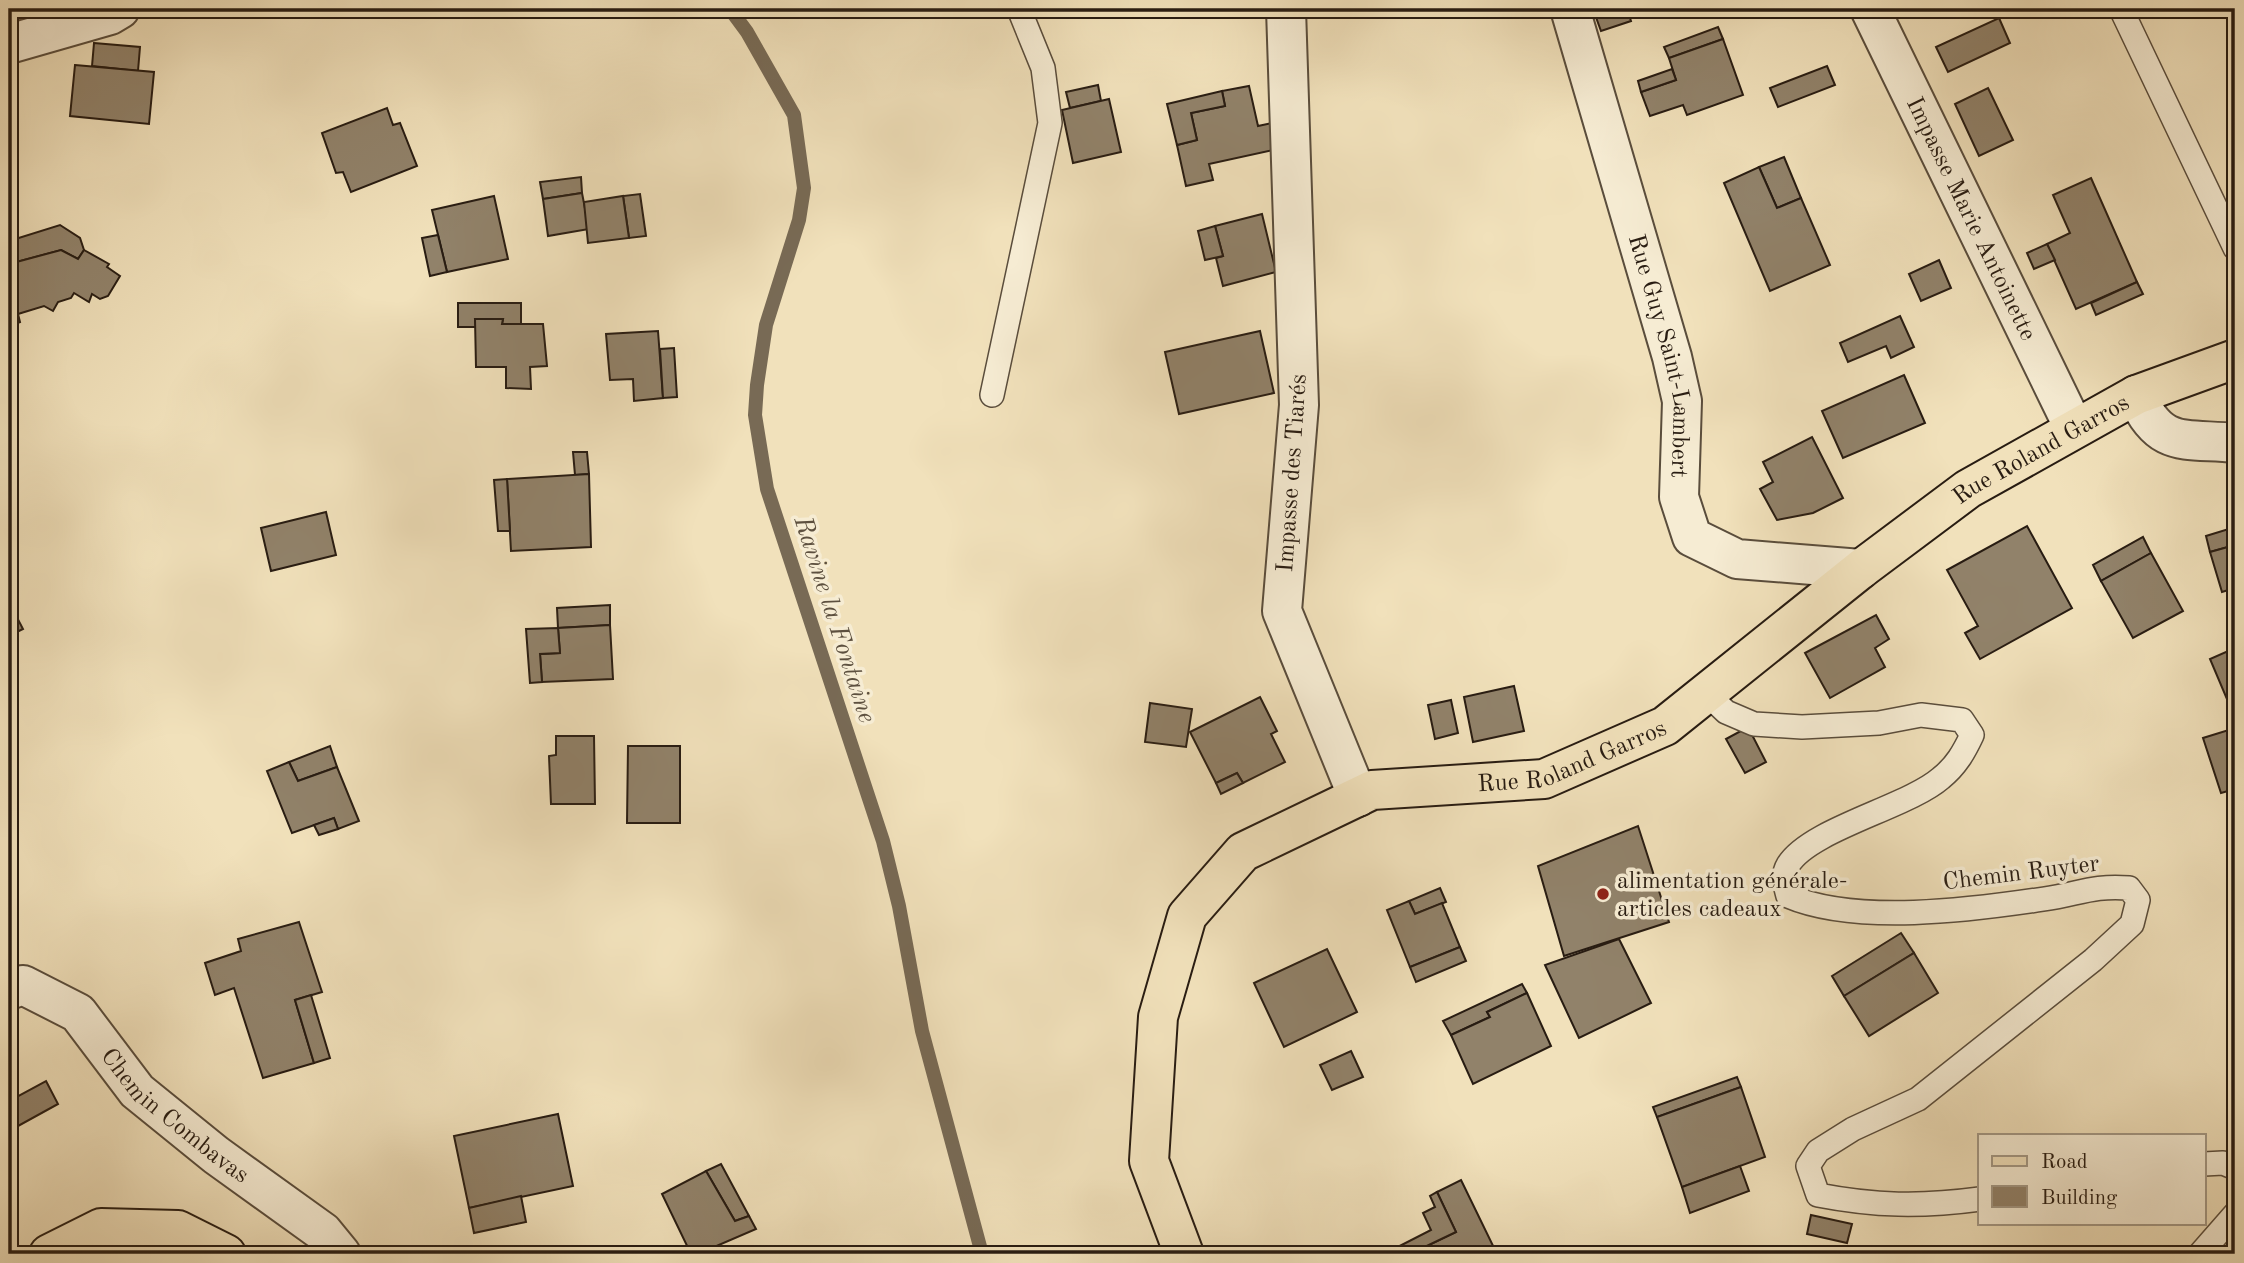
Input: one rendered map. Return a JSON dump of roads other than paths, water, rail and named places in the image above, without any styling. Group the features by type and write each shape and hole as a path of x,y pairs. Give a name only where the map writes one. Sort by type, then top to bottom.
{"main road":[{"name":"Rue Roland Garros","path":"1184,1254 1149,1161 1158,1017 1187,916 1243,852 1372,790 1544,779 1665,726 1861,569 1968,489 2136,395 2235,359"},
{"path":"49,1254 101,1228 178,1230 226,1254"}],"street":[{"path":"9,44 110,15 120,9"},
{"name":"Impasse des Tiarés","path":"1286,9 1299,405 1282,611 1358,797"},
{"name":"Rue Guy Saint-Lambert","path":"1570,9 1672,357 1682,401 1679,497 1692,537 1737,559 1861,569"},
{"name":"Impasse Marie Antoinette","path":"1870,9 2074,428"},
{"path":"2136,395 2146,418 2166,437 2235,443"},
{"name":"Chemin Combavas","path":"9,990 23,985 78,1013 137,1091 216,1155 323,1232 341,1254"}],"lane":[{"path":"992,396 1050,123 1043,68 1019,9"},
{"path":"2121,9 2235,248"},
{"name":"Chemin Ruyter","path":"1706,694 1726,712 1754,724 1802,727 1879,723 1921,715 1962,720 1972,735 1963,755 1940,780 1809,845 1788,864 1784,879 1788,896 1808,905 1888,912 1981,908 2059,897 2100,885 2129,888 2138,900 2132,924 2093,960 1918,1098 1853,1129 1818,1151 1808,1166 1818,1195 1867,1205 1941,1205 1978,1199"},
{"path":"2206,1164 2223,1163 2235,1168"},
{"path":"2200,1254 2235,1214"}],"waterway":[{"name":"Ravine la Fontaine","path":"730,9 747,32 794,115 804,188 799,220 766,325 757,385 755,415 767,489 883,841 899,906 922,1031 982,1254"}],"place":[{"name":"alimentation générale- articles cadeaux","path":"1603,894"}]}
